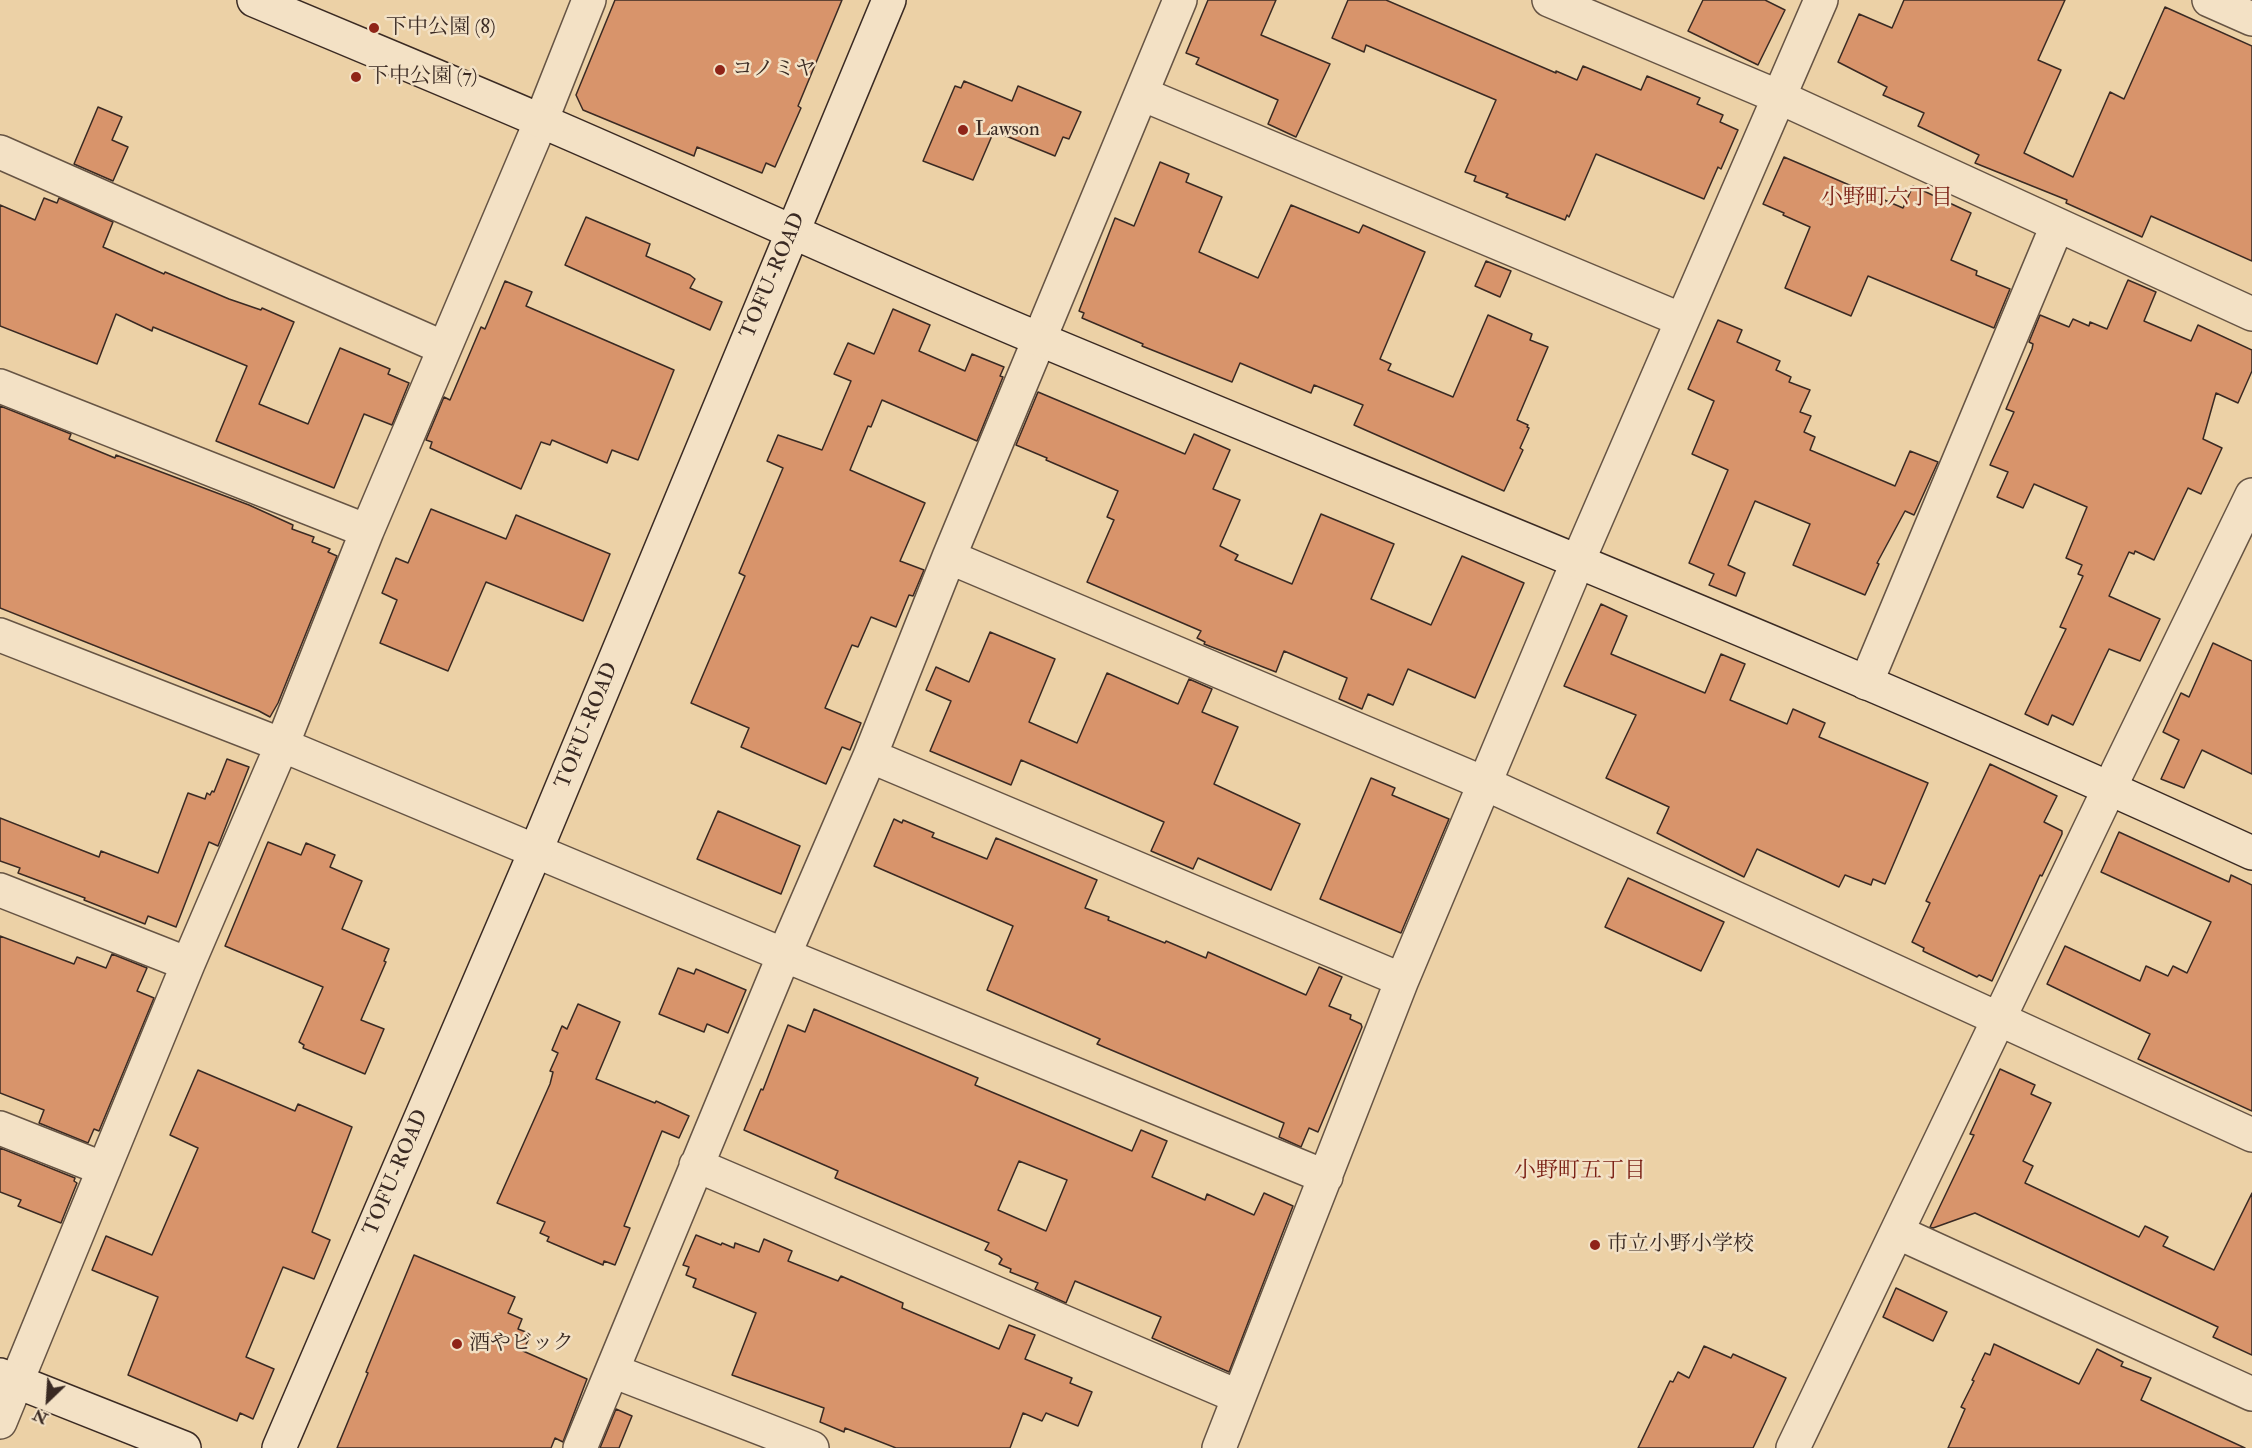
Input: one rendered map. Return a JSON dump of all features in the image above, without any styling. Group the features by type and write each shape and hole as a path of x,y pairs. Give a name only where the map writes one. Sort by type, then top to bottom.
{"street":[{"path":"254,0 541,121 1040,340 1578,561 2110,787 2252,852"},
{"path":"0,1422 8,1379 104,1169 188,964 282,745 367,531 541,121 589,0"},
{"name":"TOFU-ROAD","path":"279,1448 536,850 889,0"},
{"path":"580,1448 784,955 870,756 1180,0"},
{"path":"1550,0 1779,97 2252,314"},
{"path":"1219,1448 1402,980 1578,561 1821,0"},
{"path":"2209,0 2252,19"},
{"path":"1142,94 1682,320"},
{"path":"0,153 444,348"},
{"path":"1866,683 2057,226"},
{"path":"0,386 367,531"},
{"path":"1795,1447 2110,787 2239,556 2252,495"},
{"path":"950,557 1486,784 2252,1135"},
{"path":"0,635 282,745 784,955 1326,1177"},
{"path":"870,756 1402,980"},
{"path":"0,890 188,964"},
{"path":"0,1128 104,1169"},
{"path":"696,1166 1239,1397"},
{"path":"1898,1232 2252,1394"},
{"path":"613,1371 812,1448"},
{"path":"8,1379 184,1448"}],"building":[{"path":"615,0 842,0 798,106 801,108 775,167 766,163 762,173 697,147 694,156 583,110 576,95"},
{"path":"1208,0 1276,0 1261,35 1330,64 1296,137 1268,124 1278,100 1196,64 1199,58 1186,53"},
{"path":"1348,0 1386,0 1577,80 1583,66 1641,90 1647,76 1700,98 1697,104 1723,115 1720,122 1738,130 1721,169 1718,167 1704,199 1596,154 1569,217 1567,215 1565,220 1506,197 1508,194 1474,181 1476,176 1465,172 1496,100 1366,45 1364,52 1332,38"},
{"path":"1703,0 1765,0 1785,10 1758,65 1688,31"},
{"path":"1904,0 2065,0 2038,60 2061,70 2024,153 2073,177 2110,92 2124,99 2165,7 2252,46 2252,261 2151,216 2142,237 2066,203 2067,200 1975,163 1979,155 1918,126 1924,113 1883,95 1887,87 1838,62 1859,14 1892,28"},
{"path":"964,81 1012,101 1018,86 1081,112 1069,139 1063,137 1055,156 994,131 973,180 923,161 955,86 961,88"},
{"path":"98,107 122,117 112,140 128,147 113,181 74,164"},
{"path":"1784,157 1903,208 1913,186 1971,213 1951,260 1977,271 1976,275 2010,289 1994,328 1868,276 1851,316 1785,288 1810,227 1763,204"},
{"path":"1160,162 1189,174 1186,182 1222,197 1199,252 1258,278 1291,205 1359,233 1363,225 1425,252 1380,359 1391,364 1388,370 1453,397 1488,315 1532,334 1530,340 1548,347 1517,420 1528,425 1529,428 1520,448 1523,450 1504,491 1354,425 1363,405 1314,385 1311,393 1240,363 1232,382 1142,346 1143,344 1082,318 1084,313 1079,311 1115,218 1134,226"},
{"path":"44,198 57,203 59,198 113,222 103,247 164,274 165,272 229,299 261,310 262,308 294,322 259,404 308,424 340,348 390,369 388,374 409,383 392,425 364,414 334,488 216,441 247,366 153,327 152,331 116,314 97,364 0,326 0,205 35,220"},
{"path":"586,217 650,244 646,256 690,275 695,279 690,288 722,302 710,330 565,265"},
{"path":"1486,261 1511,271 1500,297 1475,286"},
{"path":"2128,280 2156,292 2144,321 2191,341 2198,325 2252,350 2252,371 2238,403 2216,393 2203,439 2222,448 2201,494 2188,488 2154,560 2135,551 2134,554 2129,552 2109,596 2160,619 2140,661 2109,649 2073,725 2052,715 2048,725 2025,714 2066,629 2060,627 2083,576 2078,574 2082,565 2066,558 2087,507 2034,484 2023,508 1997,497 2008,472 1990,465 2014,412 2006,409 2032,349 2033,344 2029,342 2040,315 2069,327 2073,319 2089,326 2090,322 2107,329"},
{"path":"505,281 532,292 526,306 674,370 638,460 612,450 607,463 552,440 550,445 541,442 521,489 430,448 432,442 426,440 444,397 450,400 481,327 485,329"},
{"path":"893,309 930,325 919,351 965,371 972,354 1004,367 1000,376 1003,377 977,441 882,400 871,427 868,426 850,470 925,503 900,561 924,570 913,596 909,595 896,627 871,617 858,647 852,645 825,708 861,723 850,750 842,747 826,784 741,747 749,728 691,703 745,576 739,573 783,468 767,461 778,435 822,450 851,381 834,374 848,343 874,354"},
{"path":"1718,320 1742,330 1737,342 1780,361 1776,370 1791,377 1789,382 1810,390 1800,412 1811,416 1804,432 1815,437 1810,450 1895,486 1910,451 1938,462 1914,515 1905,511 1877,563 1879,564 1865,595 1793,565 1810,524 1755,501 1728,565 1745,573 1736,596 1709,585 1714,574 1689,563 1728,470 1692,454 1714,401 1688,389"},
{"path":"1038,392 1185,454 1194,434 1230,450 1213,489 1240,500 1220,546 1238,555 1235,560 1292,584 1321,514 1394,544 1371,599 1431,625 1462,556 1524,583 1475,698 1408,669 1393,705 1368,694 1362,709 1339,699 1347,678 1284,651 1276,672 1204,644 1205,642 1197,638 1201,631 1087,582 1114,520 1107,517 1118,491 1016,445"},
{"path":"0,406 71,434 69,439 115,458 116,455 249,505 293,525 292,529 314,537 312,542 330,549 328,552 337,556 278,703 270,717 0,608"},
{"path":"431,509 506,539 516,515 610,554 583,621 486,582 448,671 380,643 397,600 382,593 396,558 408,563"},
{"path":"1601,604 1627,616 1611,654 1705,693 1721,654 1745,664 1730,700 1787,724 1793,709 1825,723 1819,737 1928,783 1885,884 1873,879 1871,885 1845,875 1839,887 1757,849 1744,877 1657,833 1669,807 1606,778 1636,715 1564,686"},
{"path":"990,632 1055,659 1029,722 1077,743 1107,673 1178,704 1189,679 1212,689 1202,712 1238,727 1214,784 1300,824 1271,890 1198,858 1193,869 1151,851 1164,822 1021,760 1011,785 930,751 951,701 926,690 936,667 969,682"},
{"path":"2213,643 2252,661 2252,774 2202,750 2184,788 2161,779 2179,740 2163,732 2181,693 2189,697"},
{"path":"227,759 249,767 218,846 209,842 176,927 148,916 145,924 18,873 20,868 0,861 0,818 99,857 101,851 158,873 188,793 205,799 207,793 210,795 212,791 214,792"},
{"path":"1990,764 2057,796 2044,822 2062,831 1992,981 1979,975 1977,977 1923,951 1924,948 1912,942 1930,903 1926,901"},
{"path":"1371,778 1395,788 1392,795 1449,819 1401,933 1320,899"},
{"path":"718,811 800,846 781,894 697,859"},
{"path":"894,819 902,823 903,820 934,833 932,837 987,859 996,838 1097,880 1085,908 1109,917 1108,920 1206,958 1208,952 1306,995 1319,967 1342,977 1329,1006 1351,1015 1350,1019 1361,1024 1362,1027 1318,1132 1309,1128 1301,1147 1279,1137 1284,1123 1097,1044 1100,1039 987,990 1013,926 874,866"},
{"path":"2119,832 2229,882 2231,875 2252,885 2252,1111 2138,1059 2150,1034 2047,984 2065,946 2140,981 2146,966 2168,976 2173,966 2187,973 2211,922 2101,872"},
{"path":"268,842 301,855 306,843 335,855 330,867 362,881 342,929 389,949 384,961 386,962 361,1020 384,1029 365,1074 303,1048 304,1045 299,1042 323,987 225,946"},
{"path":"1628,878 1724,922 1701,971 1605,927"},
{"path":"0,936 74,964 77,957 106,968 112,954 147,968 137,991 154,998 99,1131 94,1129 88,1143 39,1123 44,1110 0,1093"},
{"path":"678,968 694,974 696,969 746,990 728,1033 707,1024 704,1032 659,1014"},
{"path":"578,1004 620,1022 596,1079 689,1116 679,1138 662,1131 624,1226 630,1228 615,1265 604,1261 603,1265 547,1241 549,1237 540,1233 545,1222 497,1203 550,1084 553,1072 550,1071 558,1053 552,1050 562,1026 567,1029"},
{"path":"814,1009 978,1078 975,1085 1132,1151 1141,1130 1167,1141 1152,1177 1205,1200 1207,1194 1254,1215 1264,1193 1293,1206 1229,1372 1152,1338 1161,1317 1075,1281 1066,1303 1035,1289 1038,1283 1010,1272 1011,1269 999,1264 1002,1259 999,1256 985,1250 989,1243 835,1178 838,1171 744,1130 761,1089 763,1090 788,1025 805,1032","holes":["1019,1161 1067,1180 1046,1231 998,1210"]},
{"path":"2000,1069 2035,1085 2031,1094 2051,1103 2023,1161 2033,1166 2025,1183 2139,1237 2145,1226 2168,1237 2163,1246 2214,1270 2252,1193 2252,1355 2213,1337 2218,1327 1975,1213 1933,1228 1930,1227 1974,1135 1970,1134"},
{"path":"198,1070 295,1111 298,1104 352,1127 312,1232 330,1240 314,1279 283,1267 246,1357 274,1369 253,1419 240,1413 237,1421 128,1375 158,1297 92,1270 106,1236 152,1255 198,1148 170,1135"},
{"path":"0,1148 75,1178 74,1181 77,1183 61,1223 18,1206 21,1200 0,1192"},
{"path":"696,1235 721,1245 722,1243 734,1248 735,1243 759,1252 764,1239 792,1251 788,1261 838,1281 841,1276 903,1303 902,1308 999,1349 1009,1325 1035,1335 1025,1359 1072,1378 1070,1383 1092,1392 1078,1426 1046,1413 1042,1421 1023,1413 1010,1448 896,1448 845,1428 844,1432 820,1422 824,1408 732,1375 756,1313 693,1287 696,1279 686,1275 689,1267 683,1265"},
{"path":"414,1255 515,1297 508,1313 522,1319 518,1329 531,1334 523,1351 587,1379 563,1442 555,1438 551,1448 337,1448"},
{"path":"1896,1288 1947,1312 1933,1341 1883,1317"},
{"path":"1994,1344 2079,1384 2097,1349 2123,1362 2121,1366 2151,1378 2141,1400 2245,1448 1948,1448 1965,1409 1961,1407 1974,1381 1972,1380 1985,1353 1990,1355"},
{"path":"1704,1346 1731,1358 1733,1354 1786,1378 1753,1448 1638,1448 1670,1381 1673,1382 1678,1372 1689,1378"},
{"path":"616,1409 632,1416 619,1448 600,1448"}],"place":[{"name":"下中公園 (8)","path":"374,28"},
{"name":"コノミヤ","path":"720,70"},
{"name":"下中公園 (7)","path":"356,77"},
{"name":"Lawson","path":"963,130"},
{"name":"市立小野小学校","path":"1595,1245"},
{"name":"酒やビック","path":"457,1344"}],"district":[{"name":"小野町六丁目","path":"1887,199"},
{"name":"小野町五丁目","path":"1580,1172"}]}
